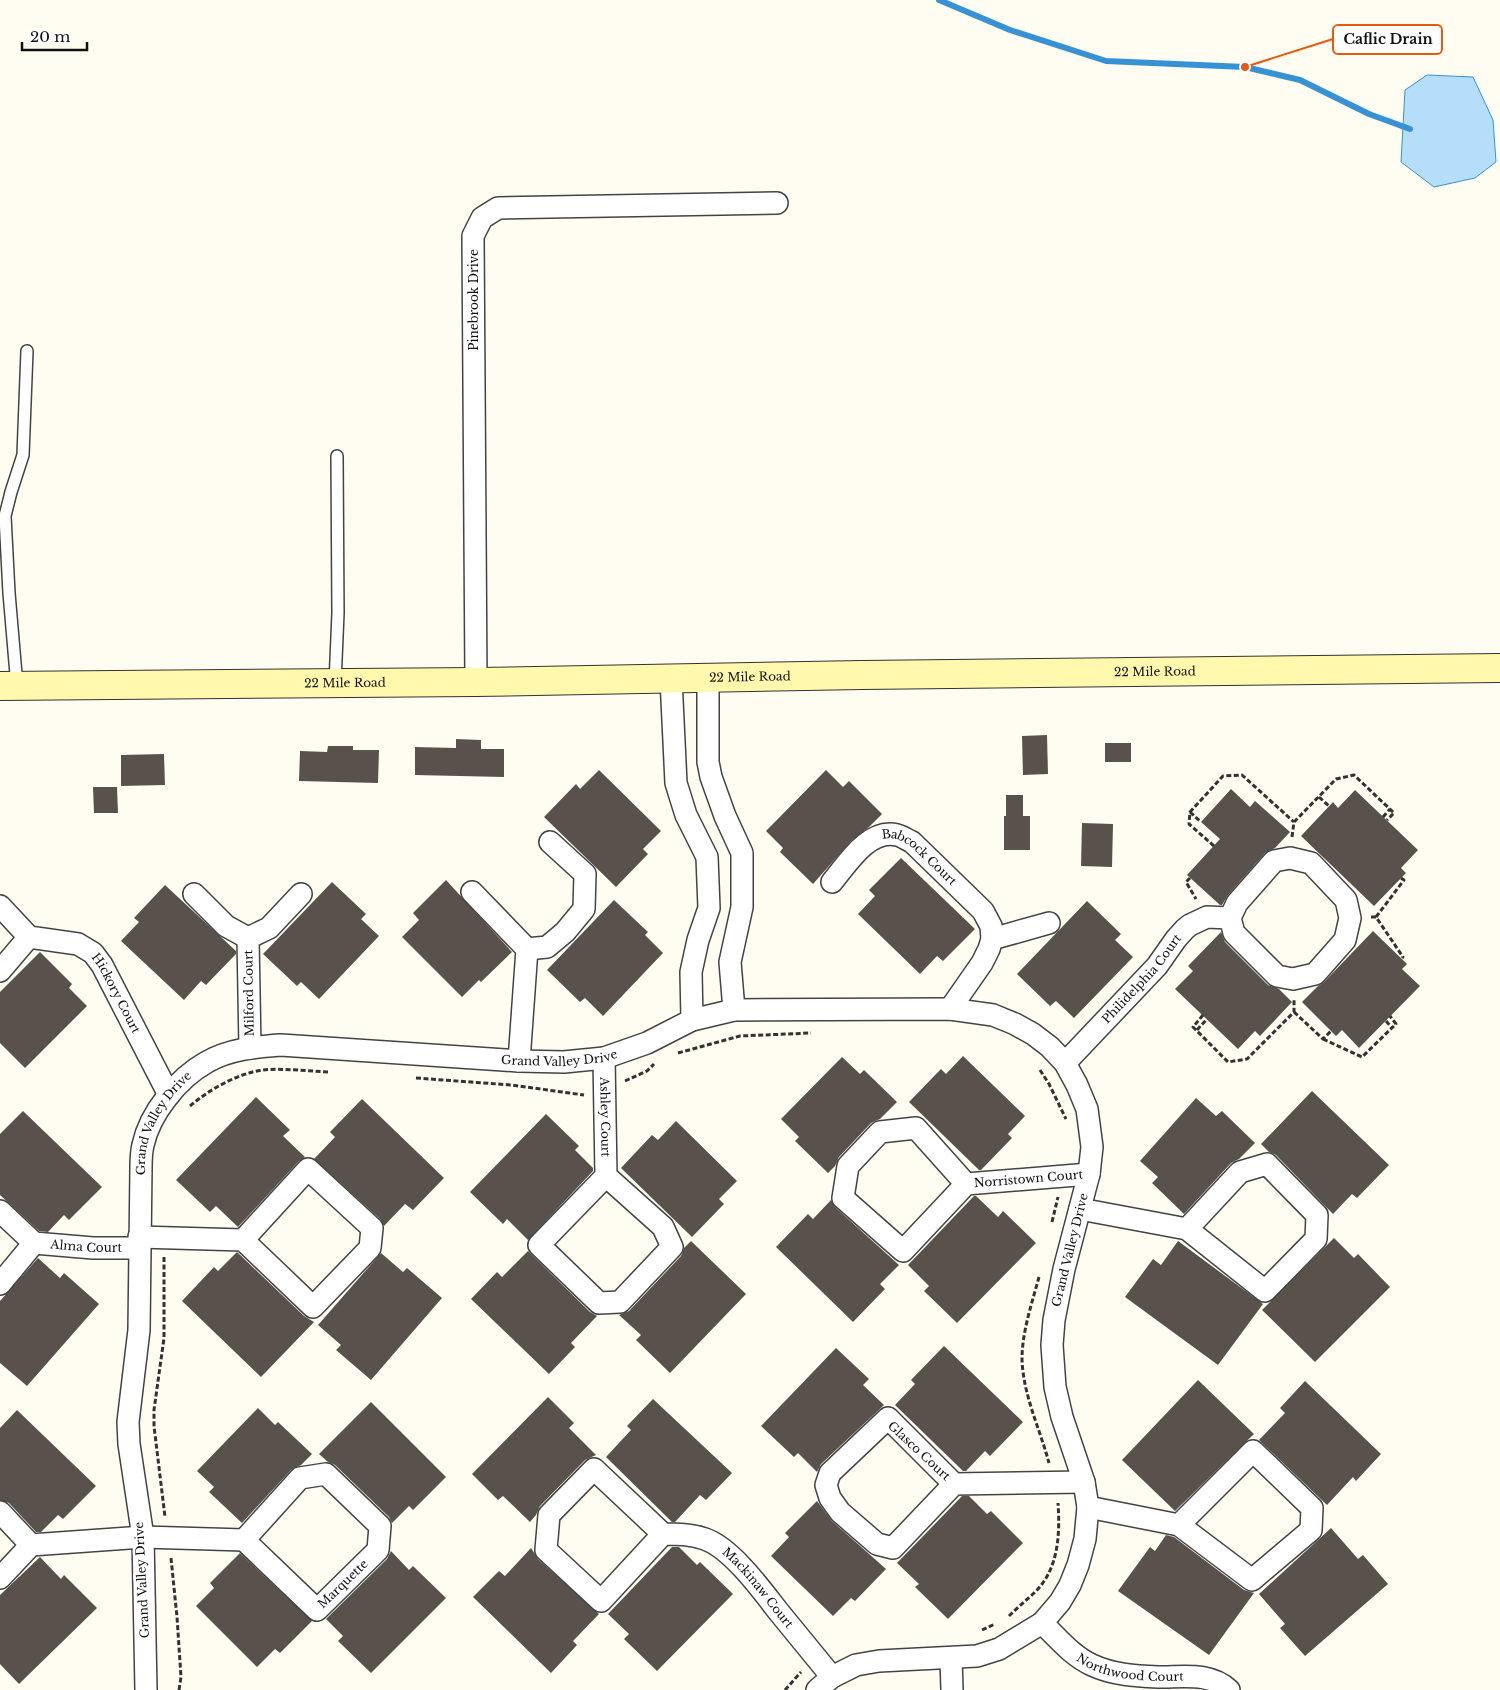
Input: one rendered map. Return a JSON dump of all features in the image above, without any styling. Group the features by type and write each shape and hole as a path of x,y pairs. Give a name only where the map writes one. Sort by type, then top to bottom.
{"street":[{"name":"Pinebrook Drive","path":"476,682 474,236 482,218 498,208 777,203"},
{"name":"22 Mile Road","path":"9,686 476,682 862,675 1500,668"},
{"path":"671,679 676,783 686,815 707,857 709,908 698,940 691,972 692,1020"},
{"path":"708,679 708,762 716,792 742,853 742,907 730,962 734,1010"},
{"name":"Babcock Court","path":"832,882 871,840 884,834 897,835 912,842 983,911 991,926 992,939"},
{"path":"527,949 547,947 565,932 584,909 585,874 550,842"},
{"path":"707,857 742,853"},
{"path":"1290,858 1311,863 1346,900 1350,918 1346,940 1315,974 1293,979 1277,976 1234,933 1230,918 1237,903 1274,861 1290,858"},
{"path":"472,892 527,949 519,1061"},
{"name":"Milford Court","path":"194,894 226,926 248,938"},
{"name":"Milford Court","path":"248,938 269,928 301,894"},
{"path":"0,906 29,937 0,971"},
{"name":"Philidelphia Court","path":"1065,1063 1157,966 1185,929 1207,917 1230,918"},
{"path":"950,1009 982,963 992,939 1049,923"},
{"name":"Hickory Court","path":"29,937 78,944 93,953 102,965 169,1095"},
{"name":"Milford Court","path":"248,938 250,1048"},
{"name":"Grand Valley Drive","path":"146,1690 143,1537 129,1444 128,1422 139,1330 140,1168 143,1145 152,1122 169,1095 190,1073 207,1062 227,1054 250,1048 281,1045 519,1061 564,1062 604,1058 647,1043 692,1020 734,1010 950,1009 993,1015 1033,1034 1050,1047 1065,1063 1087,1109 1092,1147 1090,1174 1064,1269 1054,1320 1052,1345 1055,1387 1084,1482 1088,1507 1085,1539 1078,1565 1070,1585 1060,1602 1042,1623 1000,1649 977,1656 879,1661 856,1665 825,1684"},
{"name":"Ashley Court","path":"604,1058 606,1176"},
{"name":"Norristown Court","path":"966,1184 916,1128 880,1132 848,1166 842,1198 904,1251 966,1184 1090,1174"},
{"path":"1080,1208 1187,1229 1265,1291 1316,1239 1317,1215 1267,1164 1240,1172 1187,1229"},
{"path":"308,1169 372,1228 370,1248 313,1307 243,1240 308,1169"},
{"path":"606,1176 663,1227 672,1247 620,1302 599,1303 539,1244 606,1176"},
{"name":"Alma Court","path":"0,1211 34,1243 93,1248 139,1242 243,1240"},
{"name":"Alma Court","path":"0,1284 34,1243"},
{"name":"Glasco Court","path":"954,1484 888,1418 830,1473 826,1485 830,1498 840,1512 877,1544 893,1548 954,1484 1084,1482"},
{"path":"1088,1507 1179,1525 1252,1580 1311,1530 1312,1508 1253,1451 1179,1525"},
{"path":"594,1469 663,1534 601,1601 546,1550 549,1515 594,1469"},
{"name":"Marquette","path":"326,1474 380,1526 378,1550 317,1610 244,1540 300,1478 326,1474"},
{"path":"0,1512 31,1545"},
{"name":"Mackinaw Court","path":"663,1534 689,1535 706,1539 728,1553 751,1578 818,1660 825,1684"},
{"path":"0,1578 31,1545 143,1537 244,1540"},
{"name":"Northwood Court","path":"1042,1623 1073,1654 1092,1665 1123,1675 1203,1677 1219,1682 1229,1690"},
{"path":"951,1658 952,1690"}],"lane":[{"path":"9,686 5,516 23,455 27,350"},
{"path":"334,683 338,613 337,456"}],"path":[{"path":"1214,846 1189,824 1190,812 1223,776 1242,775 1294,822"},
{"path":"1290,858 1294,822 1336,779 1354,775 1394,814 1387,820"},
{"path":"1319,796 1329,806"},
{"path":"1383,816 1390,809"},
{"path":"1190,812 1201,822"},
{"path":"1376,917 1404,880 1401,878"},
{"path":"1350,918 1376,917"},
{"path":"1376,917 1402,958"},
{"path":"1293,979 1294,1012 1323,1039 1362,1057 1396,1024 1390,1016"},
{"path":"1203,1015 1193,1027 1228,1062 1247,1059 1294,1012"},
{"path":"1197,1030 1207,1019"},
{"path":"1386,1021 1392,1028"},
{"path":"1323,1039 1331,1031"},
{"path":"1035,1063 1049,1084 1067,1122"},
{"path":"1052,1223 1063,1176"},
{"path":"1008,1616 1038,1589 1047,1576 1055,1559 1059,1522 1058,1495 1029,1396 1022,1359 1025,1334 1040,1272"},
{"path":"976,1632 1001,1621"},
{"path":"785,1690 805,1668 818,1660"}],"water":[{"path":"1427,75 1473,77 1493,120 1496,162 1475,178 1434,187 1401,162 1405,90"}],"building":[{"path":"1047,735 1048,774 1023,775 1022,736"},
{"path":"456,739 481,740 481,749 504,749 504,777 415,775 415,747 456,748"},
{"path":"1105,743 1131,743 1131,762 1105,762"},
{"path":"328,746 353,746 353,750 379,750 378,783 299,781 300,751 327,752"},
{"path":"164,754 165,785 121,786 121,755"},
{"path":"599,770 661,831 643,849 648,854 616,887 544,817 576,784 580,789"},
{"path":"826,770 843,787 849,781 882,814 851,841 813,884 780,852 783,848 766,831"},
{"path":"93,787 117,787 118,813 94,813"},
{"path":"1231,789 1250,807 1255,801 1290,832 1275,848 1265,853 1228,895 1222,905 1220,905 1187,875 1220,839 1201,822"},
{"path":"1355,790 1418,850 1401,868 1406,873 1374,906 1301,836 1333,802 1338,808"},
{"path":"1006,795 1023,795 1023,816 1030,816 1030,850 1004,850"},
{"path":"1082,823 1113,824 1112,867 1081,866"},
{"path":"901,858 975,929 943,961 937,956 920,974 858,914 875,896 869,890"},
{"path":"446,880 512,952 481,982 479,980 462,997 402,937 419,920 413,913"},
{"path":"332,882 366,914 361,919 379,936 319,999 301,982 297,986 263,954"},
{"path":"165,885 236,951 236,954 206,985 201,981 184,1000 121,941 139,922 134,918"},
{"path":"614,900 648,932 645,935 663,953 603,1016 585,998 580,1002 547,970"},
{"path":"1087,901 1121,934 1115,940 1133,957 1074,1018 1056,1001 1050,1006 1017,974"},
{"path":"1373,931 1407,964 1402,969 1420,986 1359,1048 1342,1030 1336,1036 1302,1002"},
{"path":"1221,932 1225,942 1268,985 1279,989 1292,1002 1260,1036 1255,1031 1238,1049 1175,989 1193,971 1188,966"},
{"path":"40,952 72,984 69,988 87,1006 25,1068 0,1043 0,992"},
{"path":"963,1056 1025,1116 1008,1134 1012,1138 981,1170 909,1102 941,1069 946,1074"},
{"path":"842,1057 860,1074 864,1070 897,1102 880,1119 871,1123 839,1157 835,1166 828,1173 795,1141 799,1137 781,1119"},
{"path":"1312,1091 1389,1165 1357,1198 1352,1194 1333,1214 1276,1155 1269,1152 1261,1144"},
{"path":"256,1097 290,1130 283,1136 305,1157 299,1161 238,1227 216,1206 210,1212 176,1180"},
{"path":"1196,1098 1216,1116 1222,1111 1255,1143 1239,1159 1231,1163 1184,1214 1152,1183 1158,1177 1140,1161"},
{"path":"362,1099 444,1178 413,1210 405,1204 384,1226 380,1219 314,1159 335,1137 330,1132"},
{"path":"23,1111 102,1187 69,1220 64,1215 48,1232 39,1231 0,1195 0,1134"},
{"path":"546,1114 579,1146 575,1150 593,1168 593,1171 528,1240 507,1219 503,1224 470,1192"},
{"path":"676,1121 737,1181 719,1199 724,1204 692,1237 621,1168 652,1135 658,1140"},
{"path":"974,1196 998,1217 1003,1211 1036,1243 957,1323 924,1291 929,1286 908,1265"},
{"path":"831,1200 835,1207 899,1265 880,1284 885,1289 853,1322 776,1247 808,1214 813,1219"},
{"path":"1334,1238 1354,1258 1358,1254 1390,1287 1315,1362 1262,1310"},
{"path":"691,1241 746,1294 670,1373 636,1340 641,1335 619,1315 629,1311 681,1256 684,1248"},
{"path":"1178,1241 1263,1304 1218,1365 1125,1297 1153,1259 1161,1265"},
{"path":"528,1251 590,1312 597,1316 571,1343 575,1347 549,1374 471,1299 497,1272 502,1277"},
{"path":"237,1252 304,1316 314,1322 261,1377 182,1301 214,1267 218,1271"},
{"path":"381,1253 403,1272 407,1268 442,1298 371,1380 336,1350 341,1345 318,1325"},
{"path":"38,1258 60,1278 64,1273 99,1304 27,1386 0,1363 0,1301"},
{"path":"944,1346 1023,1422 990,1456 985,1451 966,1471 963,1471 895,1405 915,1384 911,1380"},
{"path":"836,1348 869,1379 863,1385 884,1405 821,1464 817,1472 798,1453 794,1457 761,1426"},
{"path":"1198,1380 1254,1434 1175,1511 1122,1460"},
{"path":"1305,1381 1381,1454 1356,1481 1353,1477 1327,1505 1259,1440 1285,1413 1280,1408"},
{"path":"548,1397 574,1423 569,1428 596,1455 585,1460 540,1506 530,1522 503,1496 498,1500 472,1474"},
{"path":"653,1399 732,1473 706,1500 700,1495 675,1522 672,1522 606,1457 631,1430 627,1426"},
{"path":"371,1402 446,1477 413,1510 409,1506 392,1523 389,1517 335,1465 319,1454"},
{"path":"258,1408 275,1425 278,1422 312,1454 301,1465 291,1470 242,1523 209,1492 214,1487 197,1471"},
{"path":"17,1410 96,1486 63,1519 58,1515 41,1532 36,1532 9,1503 0,1500 0,1428"},
{"path":"962,1496 969,1496 987,1514 991,1511 1023,1543 948,1619 915,1587 919,1584 897,1563"},
{"path":"817,1501 832,1521 886,1569 855,1601 851,1598 833,1616 771,1556 789,1537 785,1533"},
{"path":"1331,1528 1358,1559 1363,1555 1388,1584 1305,1656 1280,1628 1285,1624 1259,1594"},
{"path":"1166,1535 1174,1537 1244,1590 1254,1593 1209,1655 1118,1591 1150,1547 1155,1551"},
{"path":"672,1547 679,1547 697,1565 700,1562 733,1594 657,1671 624,1639 629,1634 608,1614"},
{"path":"531,1548 538,1559 599,1614 573,1641 577,1645 551,1673 473,1597 499,1571 505,1576"},
{"path":"391,1551 409,1570 413,1566 446,1598 371,1673 338,1641 343,1636 326,1619 387,1559"},
{"path":"240,1553 312,1621 280,1653 275,1649 257,1667 196,1606 214,1588 210,1583"},
{"path":"40,1557 61,1579 64,1575 97,1608 19,1684 0,1664 0,1595"}],"waterway":[{"path":"939,0 1010,30 1106,61 1245,67 1300,80 1369,114 1410,129"}],"place":[{"name":"Caflic Drain","path":"1245,67"}]}
